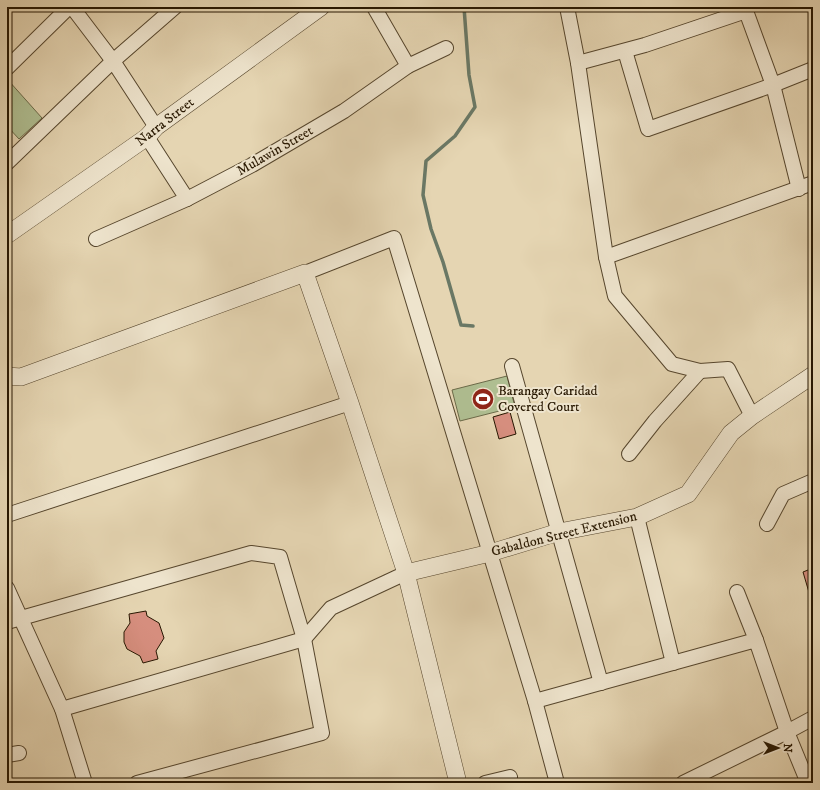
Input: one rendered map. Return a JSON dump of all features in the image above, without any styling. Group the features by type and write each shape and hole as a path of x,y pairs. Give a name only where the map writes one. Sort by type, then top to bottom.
{"street":[{"path":"7,68 70,7 114,61 187,199"},
{"path":"7,164 114,61 175,7"},
{"name":"Narra Street","path":"7,235 152,132 321,7"},
{"path":"374,7 408,66"},
{"path":"567,7 578,63 606,257 615,296 644,333 672,364 700,371 728,369 752,416"},
{"path":"578,63 645,45 746,11 773,85 798,189"},
{"name":"Mulawin Street","path":"96,239 187,199 252,165 344,111 408,66 446,48"},
{"path":"625,51 648,129 773,85 813,69"},
{"path":"606,257 813,183"},
{"path":"7,376 22,377 305,273 394,238 535,700 557,783"},
{"path":"305,273 406,573 458,783"},
{"path":"512,366 601,683"},
{"path":"629,454 655,421 700,371"},
{"name":"Gabaldon Street Extension","path":"406,573 490,553 559,532 637,517 688,494 731,433 752,416 813,375"},
{"path":"7,515 350,403"},
{"path":"767,524 784,494 813,481"},
{"path":"637,517 673,663"},
{"path":"14,621 251,553 280,557 304,639 322,733 137,783"},
{"path":"62,709 304,639 331,608 406,573"},
{"path":"7,588 14,621 62,709 85,783"},
{"path":"737,592 756,640 787,732 808,783"},
{"path":"535,700 756,640"},
{"path":"683,783 813,718"},
{"path":"485,783 510,777"}],"green space":[{"path":"8,80 42,118 19,139 7,126"},
{"name":"Barangay Caridad Covered Court","path":"507,376 515,407 460,421 452,390"}],"building":[{"path":"510,412 516,434 499,439 493,417"},
{"path":"813,568 813,606 803,572"},
{"path":"146,611 147,616 159,623 164,638 156,651 158,659 143,663 140,656 127,649 124,642 124,632 130,623 129,614"}],"waterway":[{"path":"464,7 469,75 475,107 455,136 426,161 423,195 431,229 443,262 461,325 473,326"}],"place":[{"name":"Barangay Caridad Covered Court","path":"483,399"}]}
